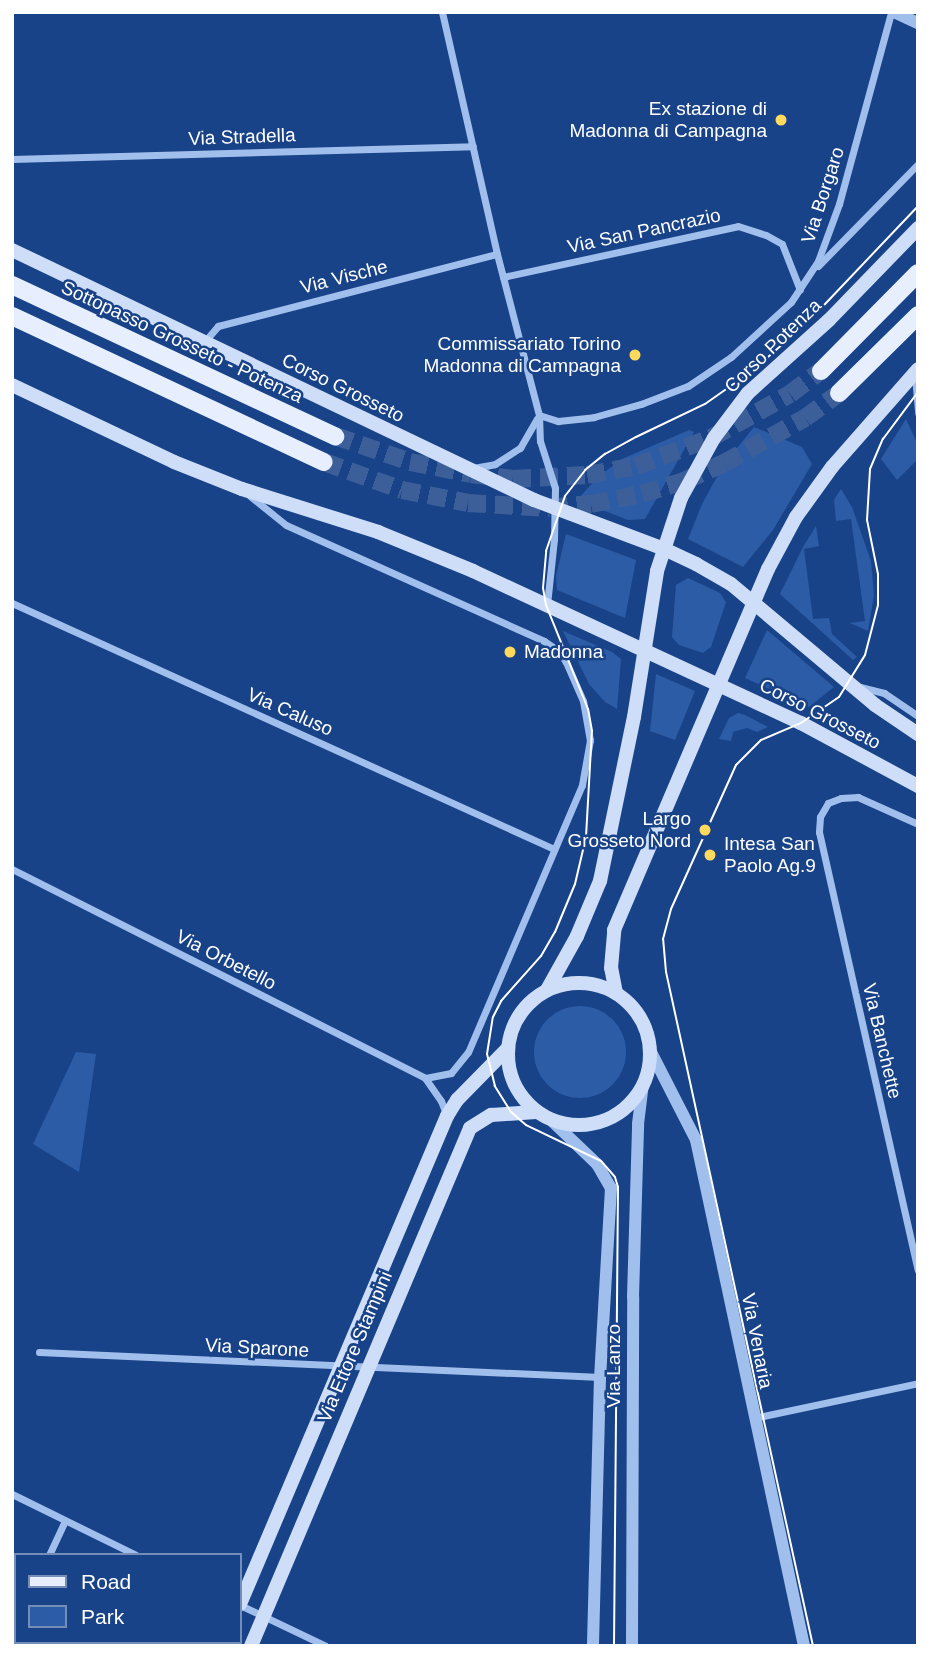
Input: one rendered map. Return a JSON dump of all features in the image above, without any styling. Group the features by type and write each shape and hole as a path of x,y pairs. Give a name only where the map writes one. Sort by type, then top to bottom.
{"main road":[{"name":"Corso Potenza","path":"547,990 578,936 600,881 615,816 662,548 673,517 696,469 713,438 748,393 829,320 918,228"},
{"name":"Corso Grosseto","path":"12,250 556,509 662,548 731,584 856,686 875,705 918,734"},
{"path":"821,371 918,273"},
{"name":"Sottopasso Grosseto - Potenza","path":"12,285 335,436"},
{"path":"839,393 918,315"},
{"path":"12,316 324,462"},
{"path":"616,993 611,968 614,930 752,602 780,545 832,467 916,371"},
{"path":"12,385 174,462 242,489 378,532 645,650"},
{"name":"Corso Grosseto","path":"645,650 801,723 913,785"},
{"path":"582,983 616,993 641,1018 651,1052 643,1086 634,1101 605,1121 569,1125 552,1121 536,1111 514,1085 508,1066 508,1048 520,1014 547,990 582,983"},
{"name":"Via Ettore Stampini","path":"242,1599 447,1116 457,1100 508,1048"},
{"name":"Via Ettore Stampini","path":"251,1646 470,1128 491,1115 536,1111"}],"street":[{"path":"442,12 503,277 539,415 540,442 555,488 556,509 547,605"},
{"path":"893,12 918,23"},
{"name":"Via Borgaro","path":"539,415 558,421 616,412 688,386 732,357 800,290 812,273 849,170 893,12"},
{"name":"Via Stradella","path":"12,159 472,146"},
{"name":"Corso Potenza","path":"812,273 918,164"},
{"name":"Via San Pancrazio","path":"503,277 738,226 766,234 782,244 800,290"},
{"name":"Via Vische","path":"205,341 218,326 498,254"},
{"path":"916,371 918,413"},
{"path":"471,469 495,464 520,449 539,415"},
{"path":"242,489 286,525 535,637 559,651 583,701 589,730 587,765 554,849 468,1052 451,1073 425,1078 441,1101 447,1116"},
{"name":"Via Caluso","path":"12,603 554,849"},
{"name":"Corso Grosseto","path":"856,686 884,693 918,716"},
{"name":"Via Banchette","path":"918,824 858,797 841,798 828,803 820,817 819,832 918,1270"},
{"name":"Via Orbetello","path":"12,869 425,1078"},
{"name":"Via Venaria","path":"651,1052 696,1140 753,1418 804,1646"},
{"name":"Via Lanzo","path":"632,1646 633,1297 638,1124 643,1086"},
{"name":"Via Lanzo","path":"552,1121 597,1164 611,1188 600,1377 593,1646"},
{"name":"Via Sparone","path":"38,1352 340,1368 600,1377"},
{"path":"753,1418 918,1383"},
{"path":"12,1494 132,1553"},
{"path":"50,1553 65,1520"},
{"path":"242,1605 326,1646"}],"green space":[{"path":"906,419 918,445 918,459 897,480 881,459"},
{"path":"754,427 802,447 812,464 773,530 743,567 688,539 702,504 724,464"},
{"path":"689,430 694,432 645,519 628,520 577,500 599,476 622,459"},
{"path":"841,489 852,507 871,561 874,595 868,631 850,623 865,621 851,519 836,521 834,500"},
{"path":"816,526 819,546 804,549 813,619 829,618 832,634 857,657 853,660 780,594"},
{"path":"566,534 636,560 625,618 557,590 556,576"},
{"path":"688,578 720,593 726,602 711,647 703,653 679,645 672,637 676,585"},
{"path":"767,630 834,687 809,707 745,678"},
{"path":"563,631 612,652 621,659 617,709 605,702 589,684"},
{"path":"656,674 695,691 675,740 650,731"},
{"path":"738,713 768,727 757,732 747,728 733,732 731,741 719,739 729,718"},
{"path":"580,1006 598,1010 612,1020 622,1034 626,1052 622,1070 612,1084 598,1094 580,1098 562,1094 548,1084 538,1070 534,1052 538,1034 548,1020 562,1010"},
{"path":"76,1052 96,1054 79,1172 33,1144"}],"tunnel":[{"path":"335,436 410,462 471,474 513,479 587,475 636,466 711,438 790,394 821,371"},
{"path":"324,462 402,490 468,503 550,508 591,504 642,494 684,481 724,463 805,418 839,393"}],"tram line":[{"path":"614,1646 618,1187 615,1177 601,1161 526,1125 511,1112 495,1086 487,1054 493,1017 501,1001 541,956 555,932 575,884 586,837 592,731 588,709 546,605 543,588 546,551 565,496 585,470 605,454 705,404 752,371 808,322 918,206"},
{"path":"813,1646 666,972 663,939 671,909 736,765 761,740 801,723 839,697 865,655 878,605 878,574 867,520 870,469 883,439 918,392"}],"place":[{"name":"Ex stazione di Madonna di Campagna","path":"781,120"},
{"name":"Commissariato Torino Madonna di Campagna","path":"635,355"},
{"name":"Madonna","path":"510,652"},
{"name":"Largo Grosseto Nord","path":"705,830"},
{"name":"Intesa San Paolo Ag.9","path":"710,855"}]}
